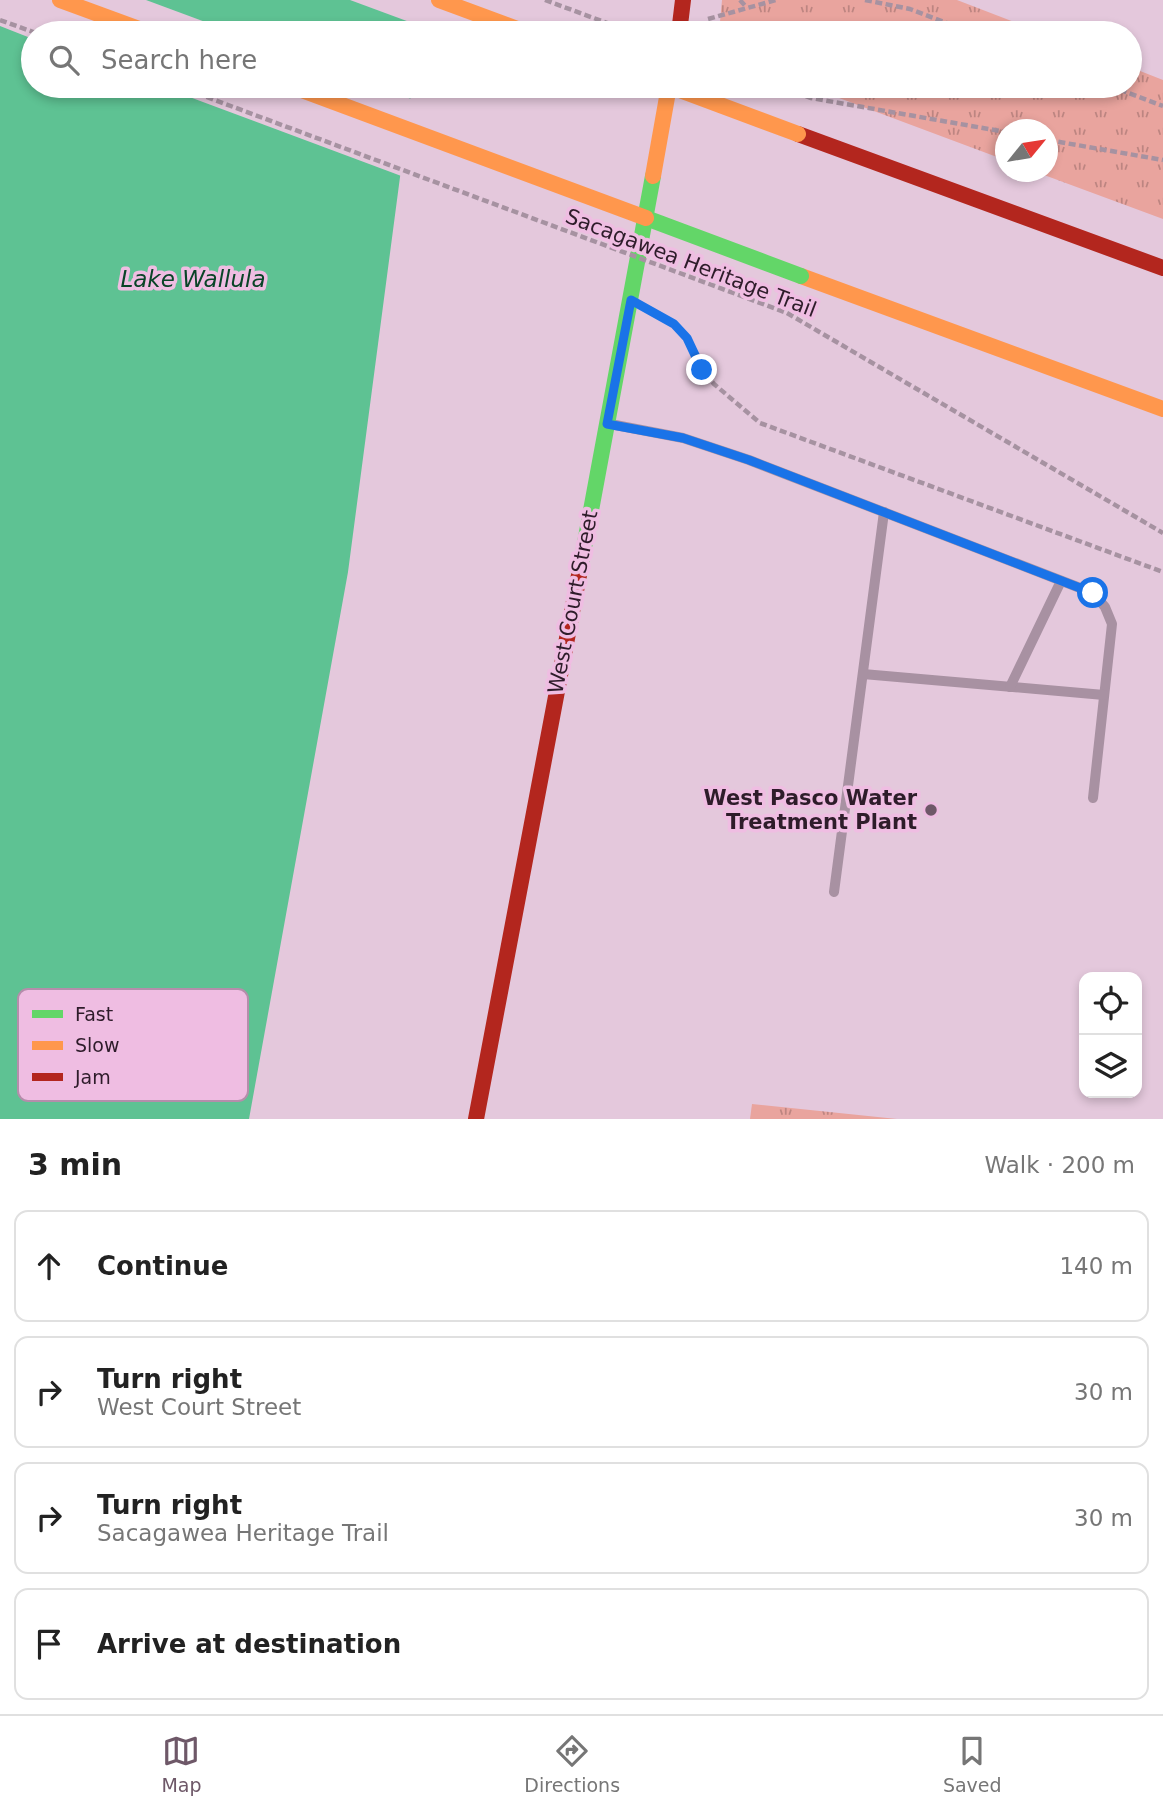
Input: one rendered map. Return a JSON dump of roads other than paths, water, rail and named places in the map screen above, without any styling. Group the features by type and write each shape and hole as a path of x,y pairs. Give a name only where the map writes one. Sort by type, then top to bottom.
{"main road":[{"path":"60,0 117,21"},
{"path":"439,0 496,21"},
{"path":"680,21 683,0"},
{"path":"323,98 1163,409"},
{"name":"West Court Street","path":"477,1119 667,98"},
{"path":"701,98 1163,268"}],"lane":[{"path":"607,424 683,438 749,460 1093,593 1105,607 1112,624 1093,798"},
{"path":"834,892 884,512"},
{"path":"1010,687 1061,581"},
{"path":"863,674 1104,695"}],"water":[{"name":"Lake Wallula","path":"0,0 423,0 420,21 21,21 21,98 410,98 348,572 249,1119 0,1119"}],"place":[{"name":"West Pasco Water Treatment Plant","path":"931,810"}]}
